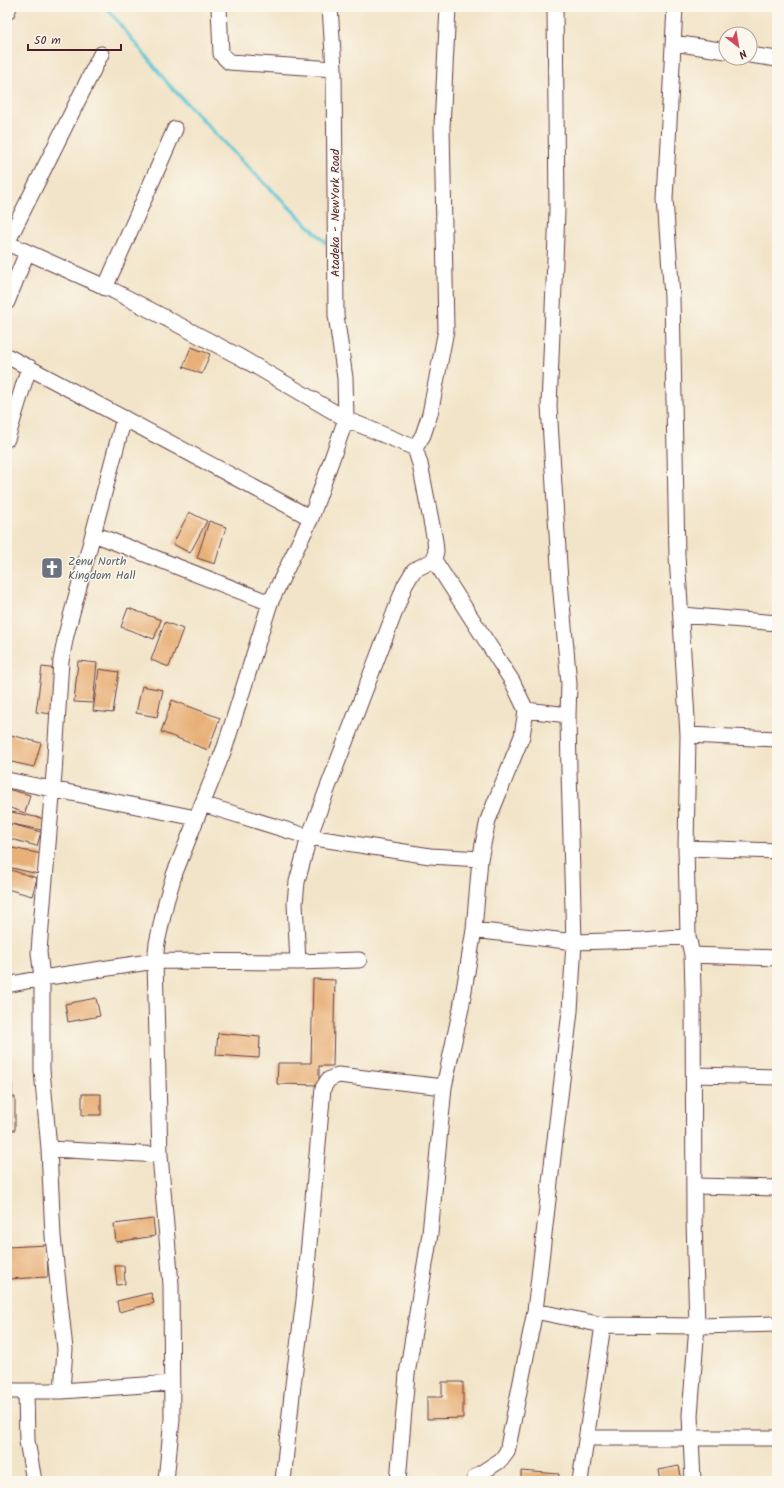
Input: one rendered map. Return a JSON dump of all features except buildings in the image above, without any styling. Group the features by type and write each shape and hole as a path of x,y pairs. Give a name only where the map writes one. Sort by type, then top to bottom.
{"street":[{"path":"7,12 10,7"},
{"path":"219,7 220,54 229,62 334,68"},
{"name":"Atadeka - NewYork Road","path":"330,7 334,68 336,315 345,378 346,419"},
{"path":"398,1481 406,1374 430,1234 444,1087 461,1008 474,930 480,859 488,820 522,736 526,710 512,681 434,560 436,551 435,541 420,464 415,448 423,435 430,414 446,330 442,127 448,7"},
{"path":"475,1477 501,1460 507,1452 535,1311 570,1011 574,942 568,715 569,684 549,406 557,211 555,7"},
{"path":"675,7 665,200 672,298 677,556 682,615 688,735 686,848 688,936 692,955 697,1326 690,1416 692,1481"},
{"path":"674,43 718,50"},
{"path":"101,54 7,243 105,288 240,357 346,419 415,448"},
{"path":"758,56 777,59"},
{"path":"105,288 175,129"},
{"path":"7,302 27,252"},
{"path":"7,356 311,518"},
{"path":"7,439 29,367"},
{"path":"62,1391 65,1349 53,1236 49,1149 42,1070 42,978 39,952 61,660 66,635 124,418"},
{"path":"166,1481 172,1419 171,1285 160,1155 155,961 157,943 174,874 225,746 270,603 311,518 346,419"},
{"path":"94,534 270,603"},
{"path":"298,962 294,903 297,882 309,837 404,585 414,570 434,560"},
{"path":"682,615 777,624"},
{"path":"526,710 568,715"},
{"path":"688,735 777,739"},
{"path":"7,780 52,789 199,811 309,837 430,856 480,859"},
{"path":"686,848 777,851"},
{"path":"474,930 574,942 643,940 688,936"},
{"path":"692,955 777,958"},
{"path":"7,985 42,978 155,961 298,962 359,960"},
{"path":"283,1481 304,1300 323,1088 328,1080 338,1075 444,1087"},
{"path":"694,1076 777,1077"},
{"path":"49,1149 160,1155"},
{"path":"694,1186 777,1188"},
{"path":"535,1311 603,1325 697,1326 777,1324"},
{"path":"580,1481 588,1438 603,1325"},
{"path":"7,1391 62,1391 171,1383"},
{"path":"26,1391 27,1441 34,1481"},
{"path":"588,1438 777,1438"}],"waterway":[{"path":"106,7 170,86 242,161 325,242"}],"place":[{"name":"Zenu North Kingdom Hall","path":"52,568"}]}
